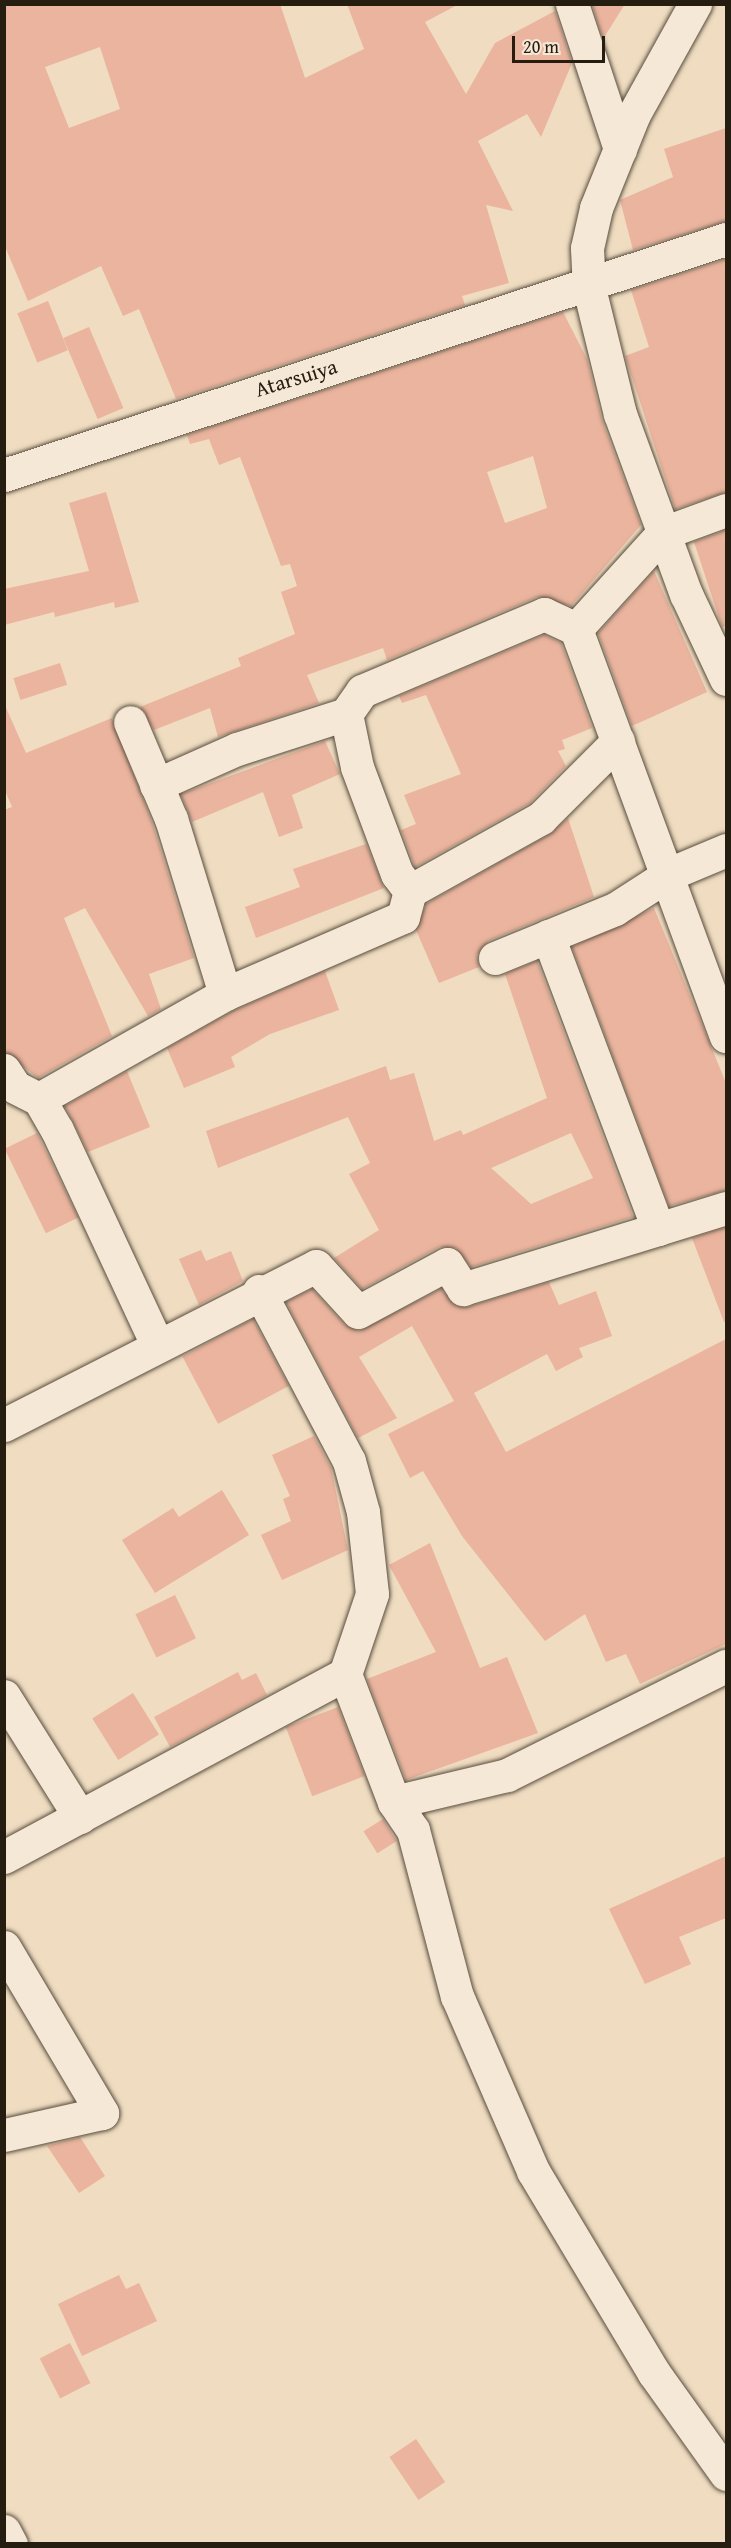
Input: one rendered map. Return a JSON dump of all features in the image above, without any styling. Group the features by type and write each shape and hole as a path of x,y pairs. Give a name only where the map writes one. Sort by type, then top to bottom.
{"street":[{"path":"572,4 620,149"},
{"path":"695,4 620,149 587,249 589,288 620,414 663,533 726,679"},
{"name":"Atarsuiya","path":"4,475 190,411 589,288 726,238"},
{"path":"576,629 663,533 726,510"},
{"path":"156,786 237,749 346,714 362,691 544,614 576,629 669,874 726,1036"},
{"path":"346,714 357,766 397,874 410,891"},
{"path":"130,722 156,786 225,994"},
{"path":"39,1099 225,994 403,916 410,891 541,818 618,741"},
{"path":"495,958 615,909 669,874 726,850"},
{"path":"548,936 657,1229"},
{"path":"4,1070 15,1087 39,1099 157,1344"},
{"path":"4,1425 259,1291 316,1266 358,1312 447,1264 464,1289 726,1208"},
{"path":"259,1291 349,1461 363,1512 372,1594 345,1674 394,1802 413,1830 457,1996 533,2171 654,2373 726,2474"},
{"path":"394,1802 507,1775 726,1666"},
{"path":"4,1857 345,1674"},
{"path":"4,1696 80,1816"},
{"path":"4,1947 102,2113 4,2135"},
{"path":"4,2531 11,2544"}],"building":[{"path":"4,4 280,4 305,78 364,49 347,4 459,4 425,22 466,94 495,43 555,11 572,63 541,137 527,114 478,141 513,211 486,205 509,283 462,296 465,305 176,399 139,309 123,316 101,266 28,301 4,244","holes":["100,47 120,109 69,128 45,67"]},
{"path":"592,4 625,4 603,39"},
{"path":"726,128 726,221 633,250 620,200 673,177 664,149"},
{"path":"726,259 726,492 675,509 625,356 649,347 631,290"},
{"path":"48,301 68,350 37,363 17,313"},
{"path":"563,312 587,359 602,420 641,525 571,606 537,597 387,660 383,648 307,675 319,703 218,737 210,708 154,730 140,707 241,666 238,658 295,634 281,592 297,586 290,564 281,566 240,457 219,465 209,439 190,444 187,435","holes":["533,456 547,508 505,523 487,472"]},
{"path":"89,327 123,408 98,419 63,338"},
{"path":"106,492 139,602 115,608 114,602 55,617 54,612 4,625 4,589 89,571 69,503"},
{"path":"726,530 726,626 722,627 694,542"},
{"path":"654,571 707,692 632,726 598,633"},
{"path":"544,635 561,643 592,728 562,740 565,749 558,751 566,766 530,803 415,867 401,830 416,824 404,795 461,774 426,695 402,703 399,696"},
{"path":"60,663 67,685 21,700 13,678"},
{"path":"4,703 26,753 112,718 153,825 194,958 149,974 161,1009 148,1016 85,908 64,918 112,1036 38,1078 4,1052 4,810 12,807 4,788"},
{"path":"325,741 340,774 292,795 303,828 279,837 263,792 192,822 181,794"},
{"path":"568,818 594,897 488,941 477,955 479,967 439,983 416,930 426,904 550,834"},
{"path":"366,844 384,888 256,938 245,907 300,887 293,869"},
{"path":"654,908 726,1083 726,1190 669,1206 572,947"},
{"path":"537,961 633,1217 471,1267 456,1248 439,1247 362,1289 334,1258 379,1230 349,1174 370,1163 348,1117 218,1168 206,1131 386,1066 390,1080 414,1073 434,1141 461,1130 463,1135 547,1098 505,974","holes":["571,1133 593,1178 531,1204 491,1168"]},
{"path":"325,971 339,1010 270,1034 231,1057 235,1067 184,1088 167,1048 233,1011"},
{"path":"127,1071 150,1127 88,1152 65,1106"},
{"path":"37,1133 78,1217 46,1233 5,1149"},
{"path":"726,1227 726,1322 724,1322 692,1238"},
{"path":"201,1250 206,1261 231,1251 243,1281 199,1305 179,1259"},
{"path":"549,1282 559,1305 596,1291 612,1336 579,1348 583,1357 556,1371 547,1354 474,1393 506,1452 726,1339 726,1644 640,1684 626,1654 606,1662 585,1614 545,1641 462,1536 423,1471 410,1478 388,1434 454,1401 412,1326 359,1357 397,1418 358,1438 286,1302 312,1289 345,1325 359,1331 441,1289 456,1306 468,1307"},
{"path":"253,1319 289,1386 218,1424 182,1357"},
{"path":"314,1436 331,1468 348,1550 282,1580 261,1535 291,1521 283,1499 290,1496 272,1455"},
{"path":"222,1490 249,1535 155,1593 122,1540 173,1508 179,1517"},
{"path":"430,1543 480,1668 507,1657 538,1733 406,1780 367,1679 436,1652 389,1565"},
{"path":"175,1595 196,1638 156,1657 135,1614"},
{"path":"238,1672 242,1680 256,1673 267,1695 170,1747 154,1717"},
{"path":"133,1693 159,1735 118,1760 92,1718"},
{"path":"338,1707 365,1776 312,1796 286,1727"},
{"path":"383,1819 397,1841 377,1853 363,1831"},
{"path":"726,1856 726,1918 679,1937 691,1964 645,1984 609,1909"},
{"path":"80,2137 105,2176 79,2193 47,2146"},
{"path":"119,2275 126,2289 139,2283 157,2321 82,2356 58,2304"},
{"path":"70,2343 90,2383 60,2399 40,2358"},
{"path":"416,2439 445,2482 419,2500 389,2457"}]}
